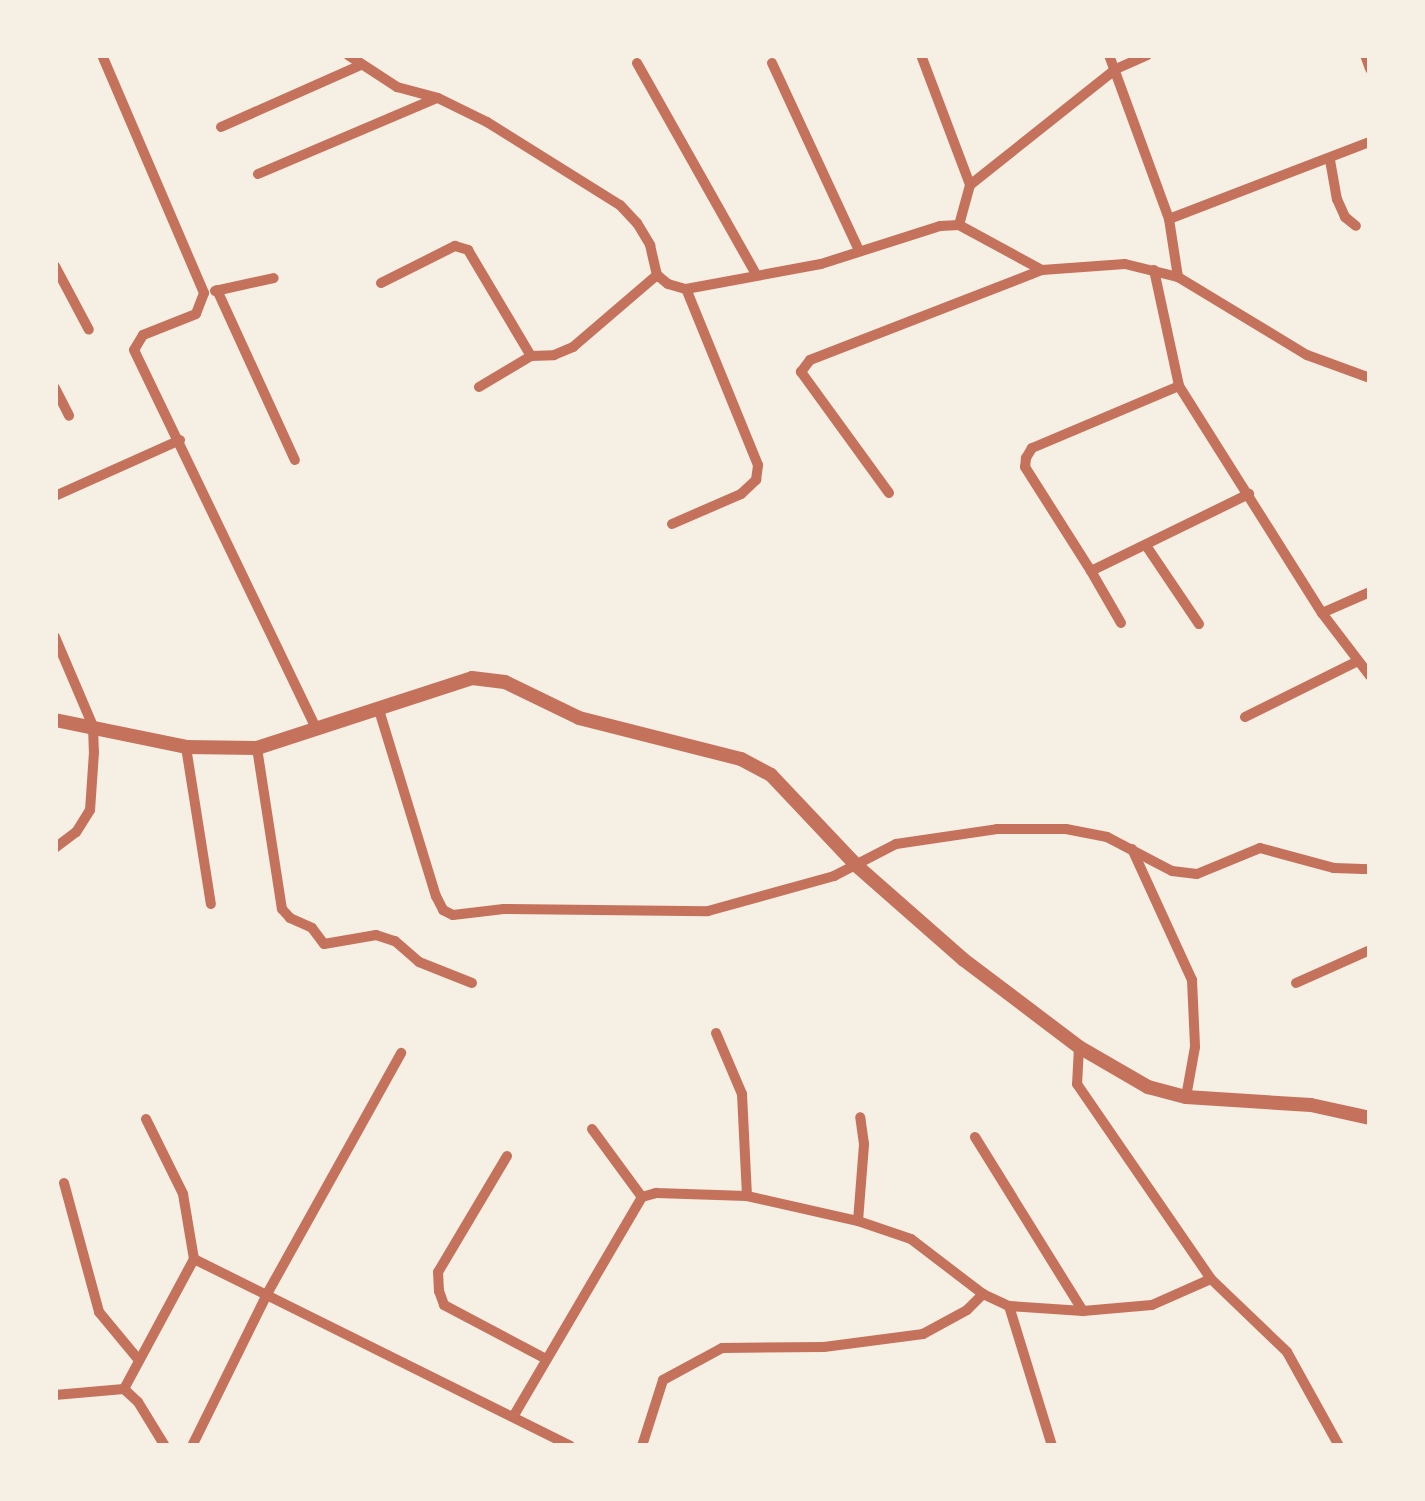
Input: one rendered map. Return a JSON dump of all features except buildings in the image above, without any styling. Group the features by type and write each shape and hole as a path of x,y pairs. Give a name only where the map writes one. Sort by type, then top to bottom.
{"street":[{"path":"102,55 204,293 196,314 143,335 134,350 317,730"},
{"path":"348,55 397,88 438,98 487,122 620,205 650,245 657,275"},
{"path":"920,55 970,185 960,225"},
{"path":"1109,55 1169,219 1178,277"},
{"path":"970,185 1116,70 1147,55"},
{"path":"1365,55 1370,69"},
{"path":"637,63 756,274"},
{"path":"772,63 859,250"},
{"path":"221,127 360,66"},
{"path":"258,174 438,98"},
{"path":"1169,219 1370,142"},
{"path":"1330,160 1345,217 1356,226"},
{"path":"657,275 686,288 821,264 859,250 960,225 1042,270"},
{"path":"381,282 455,246 468,250 531,356"},
{"path":"889,493 801,372 810,360 1042,270 1104,264 1178,277 1307,355 1370,378"},
{"path":"55,266 89,330"},
{"path":"1154,270 1179,386 1322,613 1370,676"},
{"path":"479,387 531,356 554,355 574,347 657,275"},
{"path":"204,293 274,278"},
{"path":"672,524 741,494 756,480 758,465 686,288"},
{"path":"217,290 295,460"},
{"path":"1121,623 1025,466 1026,458 1032,448 1179,386"},
{"path":"55,388 69,416"},
{"path":"55,496 180,440"},
{"path":"1091,571 1249,494"},
{"path":"1147,547 1198,624"},
{"path":"1322,613 1370,592"},
{"path":"55,637 92,726 90,810 76,832 55,848"},
{"path":"1244,716 1358,661"},
{"path":"55,720 186,747 257,748 472,678 505,682 579,718 740,759 771,775 857,866 964,960 1080,1047 1148,1086 1186,1097 1311,1105 1370,1118"},
{"path":"378,710 436,896 442,910 453,916 504,910 708,911 776,895 857,866 878,852 918,838 997,829 1066,828 1107,837 1172,870 1197,874 1260,848 1334,868 1370,868"},
{"path":"186,747 211,904"},
{"path":"257,748 282,909 312,928 324,944 376,935 395,941 419,962 472,983"},
{"path":"1132,848 1192,980 1196,1047 1186,1097"},
{"path":"1296,983 1370,950"},
{"path":"716,1033 742,1094 747,1196"},
{"path":"1080,1047 1077,1084 1211,1279 1288,1352 1339,1446"},
{"path":"192,1446 268,1294 401,1053"},
{"path":"858,1221 864,1144 860,1118"},
{"path":"124,1389 194,1259 183,1194 146,1119"},
{"path":"592,1129 621,1163 642,1197"},
{"path":"975,1137 1083,1312"},
{"path":"507,1156 438,1272 439,1290 444,1305 544,1358"},
{"path":"64,1183 99,1312 108,1329 138,1358"},
{"path":"512,1417 544,1358 600,1275 642,1197 656,1193 747,1196 858,1221 911,1240 983,1294 1009,1306 1083,1312 1152,1305 1211,1279"},
{"path":"194,1259 570,1446"},
{"path":"642,1446 662,1380 722,1348 824,1348 923,1334 968,1310 983,1294"},
{"path":"1009,1306 1052,1446"},
{"path":"55,1395 124,1389 138,1402 165,1446"}]}
